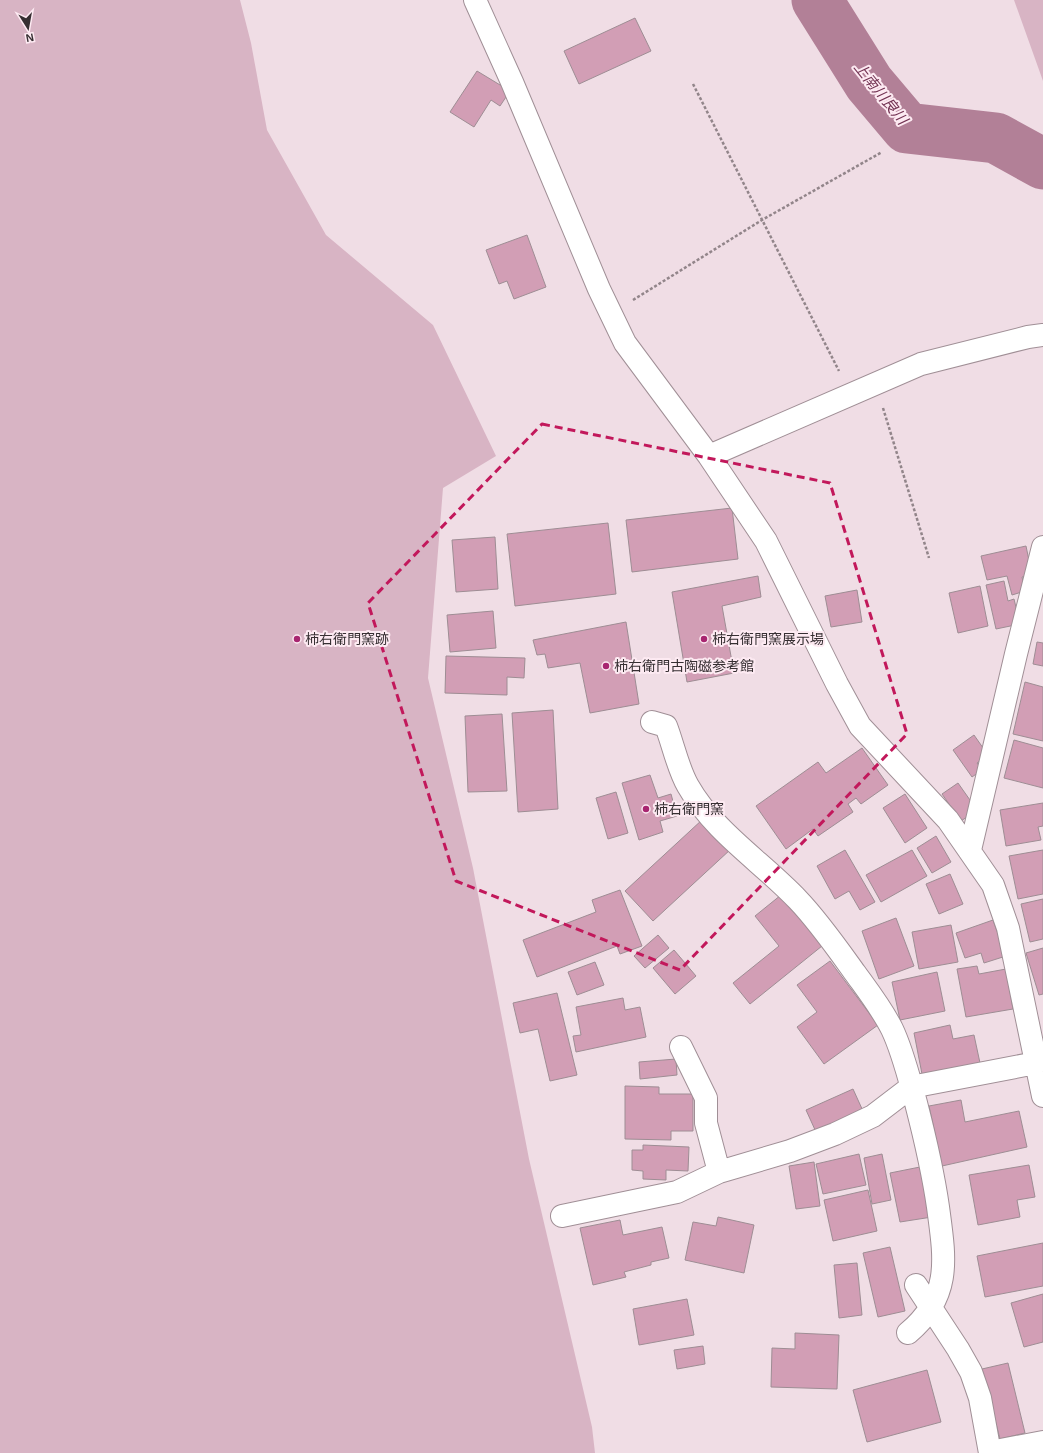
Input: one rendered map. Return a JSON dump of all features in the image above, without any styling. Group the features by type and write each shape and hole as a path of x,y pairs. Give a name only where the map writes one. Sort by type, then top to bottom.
{"street":[{"path":"474,0 512,82 598,289 625,343 709,456 766,541 837,684 860,726 948,820 993,885 1008,928 1043,1096"},
{"path":"709,456 921,364 1028,337 1043,335"},
{"path":"970,850 1043,547"},
{"path":"652,722 666,726 687,785 711,818 800,902 835,944 872,996 891,1028 902,1052 933,1169 943,1247 943,1271 939,1291 931,1308 920,1323 908,1333"},
{"path":"681,1048 706,1098 706,1123 719,1172"},
{"path":"562,1216 677,1192 719,1172 790,1151 835,1134 873,1116 911,1087 1036,1063"},
{"path":"916,1285 958,1349 971,1372 980,1398 990,1453 1043,1442"}],"path":[{"path":"693,84 851,395"},
{"path":"632,301 762,220 882,152"},
{"path":"874,384 930,558"}],"highlighted area":[{"path":"542,424 830,483 907,734 680,970 456,881 368,603"}],"shaded area":[{"path":"0,0 240,0 251,43 267,130 326,235 433,325 496,456 443,488 428,678 473,868 529,1159 592,1427 595,1453 0,1453"},
{"path":"1014,0 1043,0 1043,81"}],"building":[{"path":"635,18 651,51 579,84 564,51"},
{"path":"477,71 510,91 500,106 491,100 474,127 450,112"},
{"path":"527,235 546,287 514,299 507,281 499,284 486,250"},
{"path":"732,508 738,559 632,572 626,520"},
{"path":"608,523 616,594 515,606 507,534"},
{"path":"495,537 498,589 456,592 452,540"},
{"path":"1026,546 1032,575 1022,577 1025,591 1012,595 1007,576 987,580 981,556"},
{"name":"柿右衛門窯展示場","path":"758,576 761,597 722,606 734,673 687,682 672,592"},
{"path":"1004,581 1008,601 1014,599 1020,624 996,629 986,585"},
{"path":"980,586 988,626 958,633 949,593"},
{"path":"857,590 862,622 831,627 825,596"},
{"path":"493,611 496,648 450,652 447,615"},
{"name":"柿右衛門古陶磁参考館","path":"626,622 639,704 590,713 580,663 548,668 545,654 537,655 533,640"},
{"path":"1037,642 1043,643 1043,666 1033,664"},
{"path":"446,656 525,658 524,678 507,677 507,695 445,693"},
{"path":"1025,682 1043,687 1043,741 1013,734"},
{"path":"553,710 558,809 518,812 512,713"},
{"path":"502,714 507,791 468,792 465,716"},
{"path":"974,735 988,755 977,763 982,770 972,777 953,750"},
{"path":"1014,740 1043,748 1043,788 1004,778"},
{"path":"862,748 888,785 861,804 856,798 848,804 853,812 818,836 813,829 786,849 756,806 818,762 826,773"},
{"path":"650,775 658,798 671,794 677,816 660,821 663,832 639,840 622,783"},
{"path":"958,783 977,810 961,821 942,794"},
{"path":"616,792 628,833 608,839 596,798"},
{"path":"905,794 927,828 905,843 883,808"},
{"path":"1043,803 1043,826 1038,827 1041,840 1006,846 1000,810"},
{"path":"703,819 731,849 653,921 625,891"},
{"path":"936,836 951,862 932,873 917,848"},
{"path":"845,850 875,902 860,910 849,891 835,899 817,866"},
{"path":"912,850 927,876 881,902 866,875"},
{"path":"1043,850 1043,894 1018,899 1009,856"},
{"path":"950,874 963,904 939,914 926,884"},
{"path":"620,890 642,946 620,954 617,946 537,977 523,940 596,912 592,900"},
{"path":"781,895 822,946 750,1004 733,983 779,946 755,916"},
{"path":"1043,899 1043,939 1030,942 1021,904"},
{"path":"896,918 914,966 879,979 862,931"},
{"path":"993,920 1006,956 984,963 981,953 965,958 956,933"},
{"path":"951,925 958,962 919,969 912,932"},
{"path":"658,935 669,948 645,968 634,956"},
{"path":"1043,948 1043,994 1039,995 1026,953"},
{"path":"674,950 696,976 675,994 653,968"},
{"path":"830,961 878,1025 824,1064 797,1027 817,1012 797,985"},
{"path":"595,962 604,985 577,995 568,972"},
{"path":"977,966 979,974 1006,969 1013,1009 966,1017 957,969"},
{"path":"937,972 945,1011 900,1020 892,982"},
{"path":"557,993 577,1075 550,1081 538,1029 520,1033 513,1003"},
{"path":"623,998 625,1010 640,1007 646,1037 576,1052 573,1036 581,1035 576,1007"},
{"path":"950,1025 953,1039 974,1035 980,1063 922,1074 914,1033"},
{"path":"676,1059 677,1075 640,1079 639,1062"},
{"path":"625,1086 659,1087 659,1094 693,1094 693,1131 671,1131 671,1140 625,1139"},
{"path":"853,1089 863,1111 816,1132 806,1110"},
{"path":"961,1100 965,1122 1019,1111 1027,1147 942,1166 929,1106"},
{"path":"643,1145 689,1147 688,1171 666,1170 666,1180 643,1179 643,1171 632,1170 632,1150 643,1150"},
{"path":"859,1154 866,1185 823,1194 816,1164"},
{"path":"882,1154 891,1200 872,1204 864,1158"},
{"path":"814,1162 820,1206 796,1209 789,1166"},
{"path":"1029,1165 1035,1197 1017,1200 1020,1217 978,1225 969,1175"},
{"path":"920,1167 932,1217 900,1222 890,1173"},
{"path":"868,1190 877,1231 833,1241 824,1200"},
{"path":"718,1217 754,1225 744,1273 685,1260 693,1222 716,1226"},
{"path":"620,1220 623,1235 662,1227 669,1258 651,1262 651,1265 624,1272 626,1277 593,1285 580,1228"},
{"path":"1043,1243 1043,1286 985,1297 977,1256"},
{"path":"890,1247 905,1311 878,1317 863,1253"},
{"path":"857,1263 862,1315 839,1318 834,1265"},
{"path":"1043,1294 1043,1342 1024,1347 1011,1303"},
{"path":"687,1299 694,1335 639,1345 633,1309"},
{"path":"795,1333 839,1335 837,1389 771,1387 772,1348 795,1349"},
{"path":"703,1346 705,1364 677,1369 674,1350"},
{"path":"1008,1363 1025,1433 1000,1439 982,1369"},
{"path":"927,1370 941,1422 867,1442 853,1390"}],"waterway":[{"name":"上南川良川","path":"817,0 869,83 907,128 996,138 1043,164"}],"place":[{"name":"柿右衛門窯跡","path":"297,639"},
{"name":"柿右衛門窯展示場","path":"704,639"},
{"name":"柿右衛門古陶磁参考館","path":"606,666"},
{"name":"柿右衛門窯","path":"646,809"}]}
